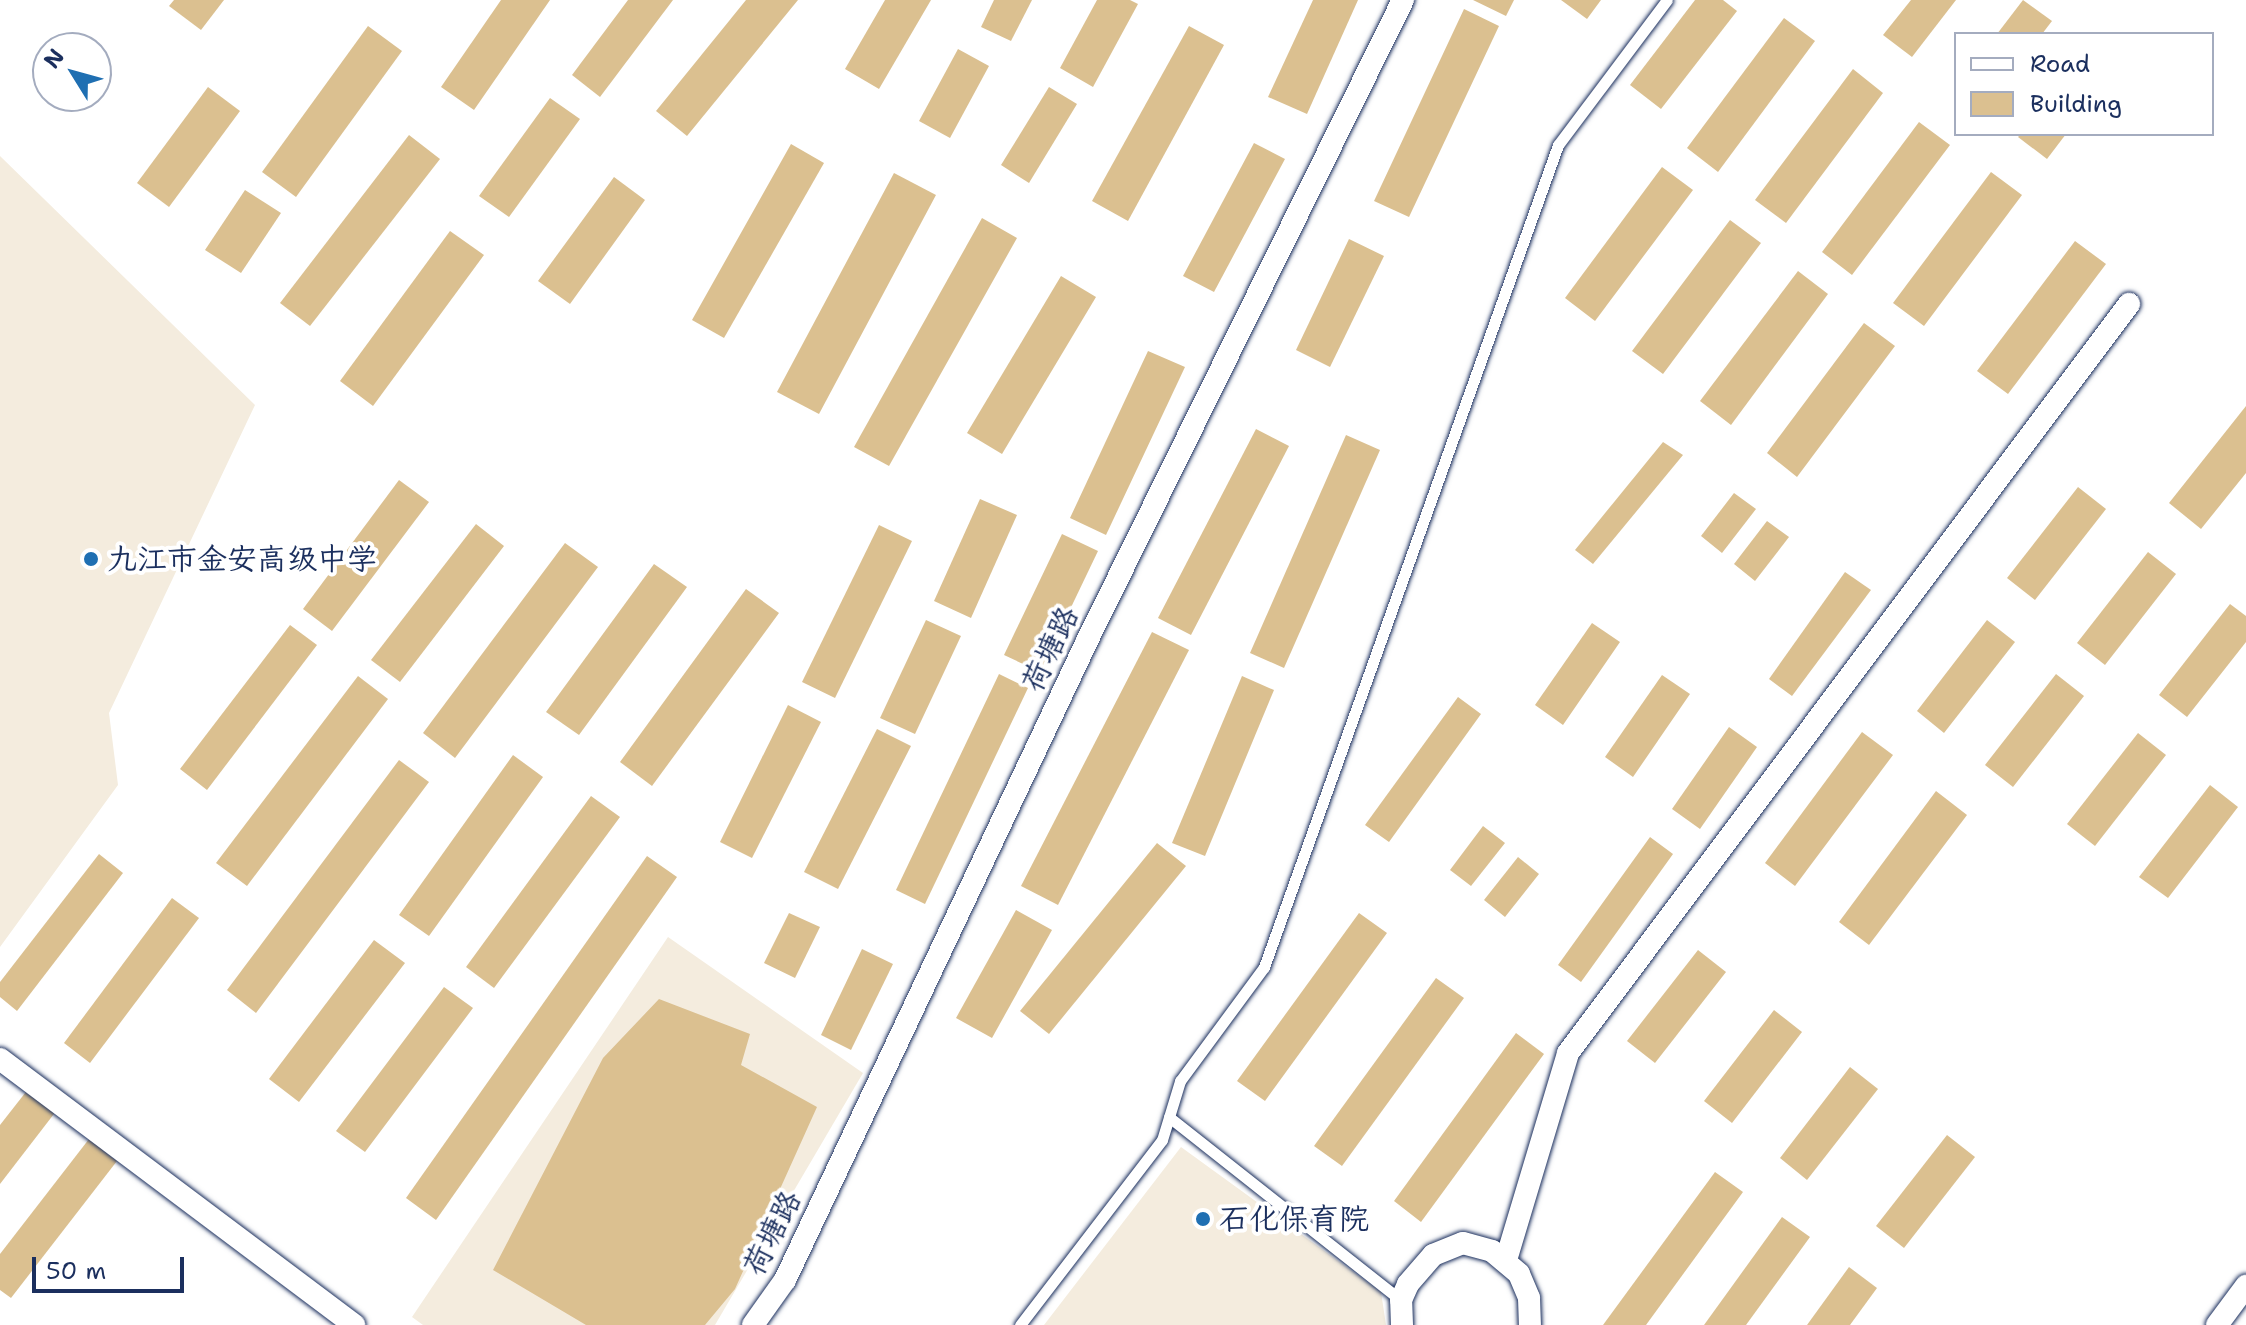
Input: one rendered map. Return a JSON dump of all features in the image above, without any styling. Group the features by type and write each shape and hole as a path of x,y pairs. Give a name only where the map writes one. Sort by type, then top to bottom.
{"street":[{"name":"荷塘路","path":"753,1325 785,1280 1087,641 1403,0"},
{"path":"1506,1260 1568,1053 2129,304"},
{"path":"0,1059 354,1325"},
{"path":"1402,1325 1401,1300 1419,1269 1433,1255 1463,1243 1480,1246 1506,1260 1526,1285 1530,1325"},
{"path":"2217,1325 2246,1286"}],"lane":[{"path":"1020,1325 1162,1140 1180,1081 1264,967 1558,145 1667,0"},
{"path":"1169,1117 1401,1300"}],"shaded area":[{"name":"九江市金安高级中学","path":"0,156 255,405 109,713 118,785 0,947"},
{"path":"668,937 863,1073 715,1325 423,1325 412,1317"},
{"name":"石化保育院","path":"1181,1147 1381,1292 1386,1325 1044,1325"}],"building":[{"path":"174,0 224,0 201,30 169,6"},
{"path":"501,0 550,0 474,110 441,87"},
{"path":"628,0 673,0 600,97 572,75"},
{"path":"746,0 798,0 687,136 656,111"},
{"path":"885,0 931,0 879,89 845,69"},
{"path":"994,0 1032,0 1011,41 981,27"},
{"path":"1097,0 1130,0 1138,4 1093,87 1060,68"},
{"path":"1313,0 1358,0 1307,114 1268,97"},
{"path":"1473,0 1514,0 1506,16"},
{"path":"1561,0 1601,0 1587,19"},
{"path":"1695,0 1723,0 1737,11 1661,109 1630,85"},
{"path":"1911,0 1956,0 1912,57 1883,35"},
{"path":"2023,0 2052,21 2044,32 1999,32"},
{"path":"1464,9 1499,26 1409,217 1374,201"},
{"path":"1784,18 1815,41 1718,172 1687,148"},
{"path":"368,26 402,51 296,197 262,172"},
{"path":"1189,26 1224,45 1128,221 1092,201"},
{"path":"958,49 989,66 950,138 919,121"},
{"path":"1853,69 1883,93 1786,223 1755,200"},
{"path":"208,87 240,111 169,207 137,183"},
{"path":"1049,87 1077,104 1029,183 1001,165"},
{"path":"550,98 580,119 509,217 479,196"},
{"path":"1919,122 1950,145 1852,275 1822,252"},
{"path":"409,135 440,159 310,326 280,303"},
{"path":"2019,136 2064,136 2047,159"},
{"path":"1254,143 1285,159 1214,292 1183,276"},
{"path":"791,144 824,163 724,338 692,320"},
{"path":"1662,167 1693,190 1595,321 1565,298"},
{"path":"1991,172 2022,195 1924,326 1893,303"},
{"path":"894,173 936,195 819,414 777,392"},
{"path":"614,177 645,200 570,304 538,281"},
{"path":"245,190 281,213 241,273 205,250"},
{"path":"982,218 1017,238 889,466 854,447"},
{"path":"1730,220 1761,243 1663,374 1632,351"},
{"path":"450,231 484,255 373,406 340,381"},
{"path":"1349,239 1384,256 1330,367 1296,350"},
{"path":"2075,241 2106,264 2008,394 1977,371"},
{"path":"1798,271 1828,294 1731,425 1700,401"},
{"path":"1061,276 1096,297 1002,454 967,433"},
{"path":"1864,323 1895,346 1797,477 1767,453"},
{"path":"1148,351 1185,367 1106,535 1070,518"},
{"path":"2246,406 2246,473 2201,529 2169,503"},
{"path":"1256,429 1289,446 1191,635 1158,618"},
{"path":"1346,435 1380,450 1284,668 1250,653"},
{"path":"1663,442 1683,455 1593,564 1575,550"},
{"path":"399,480 429,502 332,631 303,609"},
{"path":"2078,487 2106,509 2035,600 2007,578"},
{"path":"1734,493 1756,509 1722,553 1701,536"},
{"path":"980,499 1017,515 971,618 934,601"},
{"path":"1767,521 1789,537 1755,581 1734,564"},
{"path":"476,524 504,546 400,682 371,660"},
{"path":"879,525 912,541 835,698 802,682"},
{"path":"1062,534 1098,551 1040,672 1004,655"},
{"path":"565,543 598,567 455,758 423,733"},
{"path":"2148,552 2176,574 2105,665 2077,643"},
{"path":"654,564 687,587 579,735 546,712"},
{"path":"1845,572 1871,590 1792,696 1769,679"},
{"path":"746,589 779,613 652,786 620,762"},
{"path":"2230,604 2246,616 2246,642 2187,717 2159,695"},
{"path":"926,620 961,636 915,734 880,718"},
{"path":"1987,620 2015,642 1944,733 1917,711"},
{"path":"1592,623 1620,642 1563,725 1535,705"},
{"path":"290,625 317,645 207,790 180,769"},
{"path":"1152,632 1189,650 1058,905 1021,886"},
{"path":"999,674 1028,688 925,904 896,890"},
{"path":"2056,674 2084,696 2013,787 1985,765"},
{"path":"1662,675 1690,694 1633,777 1605,757"},
{"path":"358,676 388,699 247,886 216,863"},
{"path":"1242,676 1274,690 1205,856 1172,843"},
{"path":"1458,697 1481,714 1389,842 1365,825"},
{"path":"788,705 821,722 752,858 720,842"},
{"path":"1729,727 1757,747 1700,829 1672,809"},
{"path":"877,729 911,746 838,889 804,872"},
{"path":"1862,732 1893,755 1795,886 1765,863"},
{"path":"2138,733 2166,755 2095,846 2067,824"},
{"path":"513,755 543,777 429,936 399,915"},
{"path":"399,760 429,782 256,1013 227,990"},
{"path":"2210,785 2238,807 2168,898 2139,877"},
{"path":"1936,791 1967,815 1869,945 1839,922"},
{"path":"591,796 620,817 494,988 466,967"},
{"path":"1483,826 1505,843 1471,886 1450,870"},
{"path":"1650,837 1673,854 1581,982 1558,965"},
{"path":"1157,843 1186,866 1049,1034 1020,1011"},
{"path":"99,854 123,873 17,1011 0,997 0,982"},
{"path":"647,856 677,877 436,1220 406,1198"},
{"path":"1518,857 1539,874 1505,917 1484,900"},
{"path":"172,898 199,918 90,1063 64,1043"},
{"path":"1016,910 1052,930 992,1038 956,1018"},
{"path":"789,913 820,927 795,978 764,963"},
{"path":"1359,913 1387,933 1265,1101 1237,1081"},
{"path":"374,940 405,963 299,1102 269,1079"},
{"path":"862,949 893,964 851,1050 821,1035"},
{"path":"1698,950 1726,972 1655,1063 1627,1041"},
{"path":"1436,978 1464,998 1342,1166 1314,1146"},
{"path":"444,987 473,1008 365,1152 336,1131"},
{"path":"659,999 750,1034 741,1065 817,1107 735,1289 705,1325 586,1325 493,1270 603,1058"},
{"path":"1774,1010 1802,1032 1732,1123 1704,1101"},
{"path":"1516,1033 1544,1054 1421,1222 1394,1201"},
{"path":"1850,1067 1878,1089 1807,1180 1780,1158"},
{"path":"29,1088 57,1110 0,1184 0,1125"},
{"path":"1947,1135 1975,1157 1904,1248 1876,1226"},
{"path":"89,1139 117,1161 11,1298 0,1290 0,1254"},
{"path":"1715,1172 1743,1192 1646,1325 1603,1325"},
{"path":"1782,1217 1810,1237 1746,1325 1704,1325"},
{"path":"1849,1267 1877,1288 1850,1325 1807,1325"}],"place":[{"name":"九江市金安高级中学","path":"91,559"},
{"name":"石化保育院","path":"1203,1219"}]}
